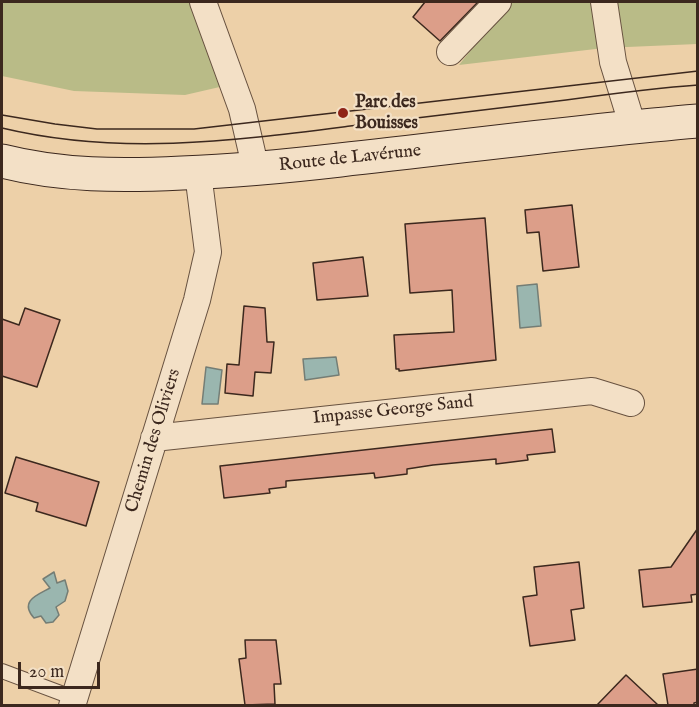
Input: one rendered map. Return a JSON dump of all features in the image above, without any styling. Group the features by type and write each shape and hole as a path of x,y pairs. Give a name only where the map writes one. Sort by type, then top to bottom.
{"main road":[{"name":"Route de Lavérune","path":"2,161 58,172 122,176 256,170 698,121"}],"street":[{"path":"203,2 242,109 256,170"},
{"path":"450,52 498,2"},
{"path":"604,2 613,62 633,127"},
{"name":"Chemin des Oliviers","path":"73,701 205,268 208,252 198,173"},
{"name":"Impasse George Sand","path":"154,438 592,391 631,404"}],"lane":[{"path":"2,671 73,701"}],"green space":[{"path":"2,2 192,2 224,86 185,95 74,91 2,76"},
{"path":"509,2 697,2 697,44 604,48 459,65"}],"water":[{"path":"537,284 541,326 520,328 517,286"},
{"path":"336,357 339,375 305,380 303,359"},
{"path":"206,367 222,370 218,404 202,404"},
{"path":"54,572 57,583 65,580 68,591 65,601 56,607 59,615 53,622 46,623 41,616 34,618 28,607 32,599 50,588 43,579"}],"building":[{"path":"425,2 478,2 440,41 413,17"},
{"path":"572,205 579,267 543,271 539,232 527,233 525,210"},
{"path":"485,218 496,360 399,371 396,369 394,335 454,332 452,290 410,293 405,224"},
{"path":"363,257 368,296 317,300 313,263"},
{"path":"244,306 265,308 267,342 274,342 271,373 255,372 253,396 225,393 227,364 239,365"},
{"path":"25,308 60,320 37,387 2,376 2,319 19,325"},
{"path":"552,429 555,452 527,455 528,460 496,464 496,459 433,465 407,469 407,474 375,478 374,473 286,481 286,487 269,489 270,493 224,498 220,466"},
{"path":"16,457 99,482 86,526 36,511 38,503 5,493"},
{"path":"698,528 698,594 691,595 692,602 643,607 639,570 671,567"},
{"path":"579,562 584,608 571,610 575,640 530,646 523,597 537,595 534,567"},
{"path":"245,640 276,640 281,684 274,684 275,704 245,705 239,659 246,658"},
{"path":"698,669 698,702 694,705 668,705 663,674"},
{"path":"626,675 658,705 597,705"}],"tram line":[{"path":"2,115 97,129 194,129 698,71"},
{"path":"2,128 46,137 89,142 132,144 219,141 698,85"}],"place":[{"name":"Parc des Bouisses","path":"343,113"}]}
